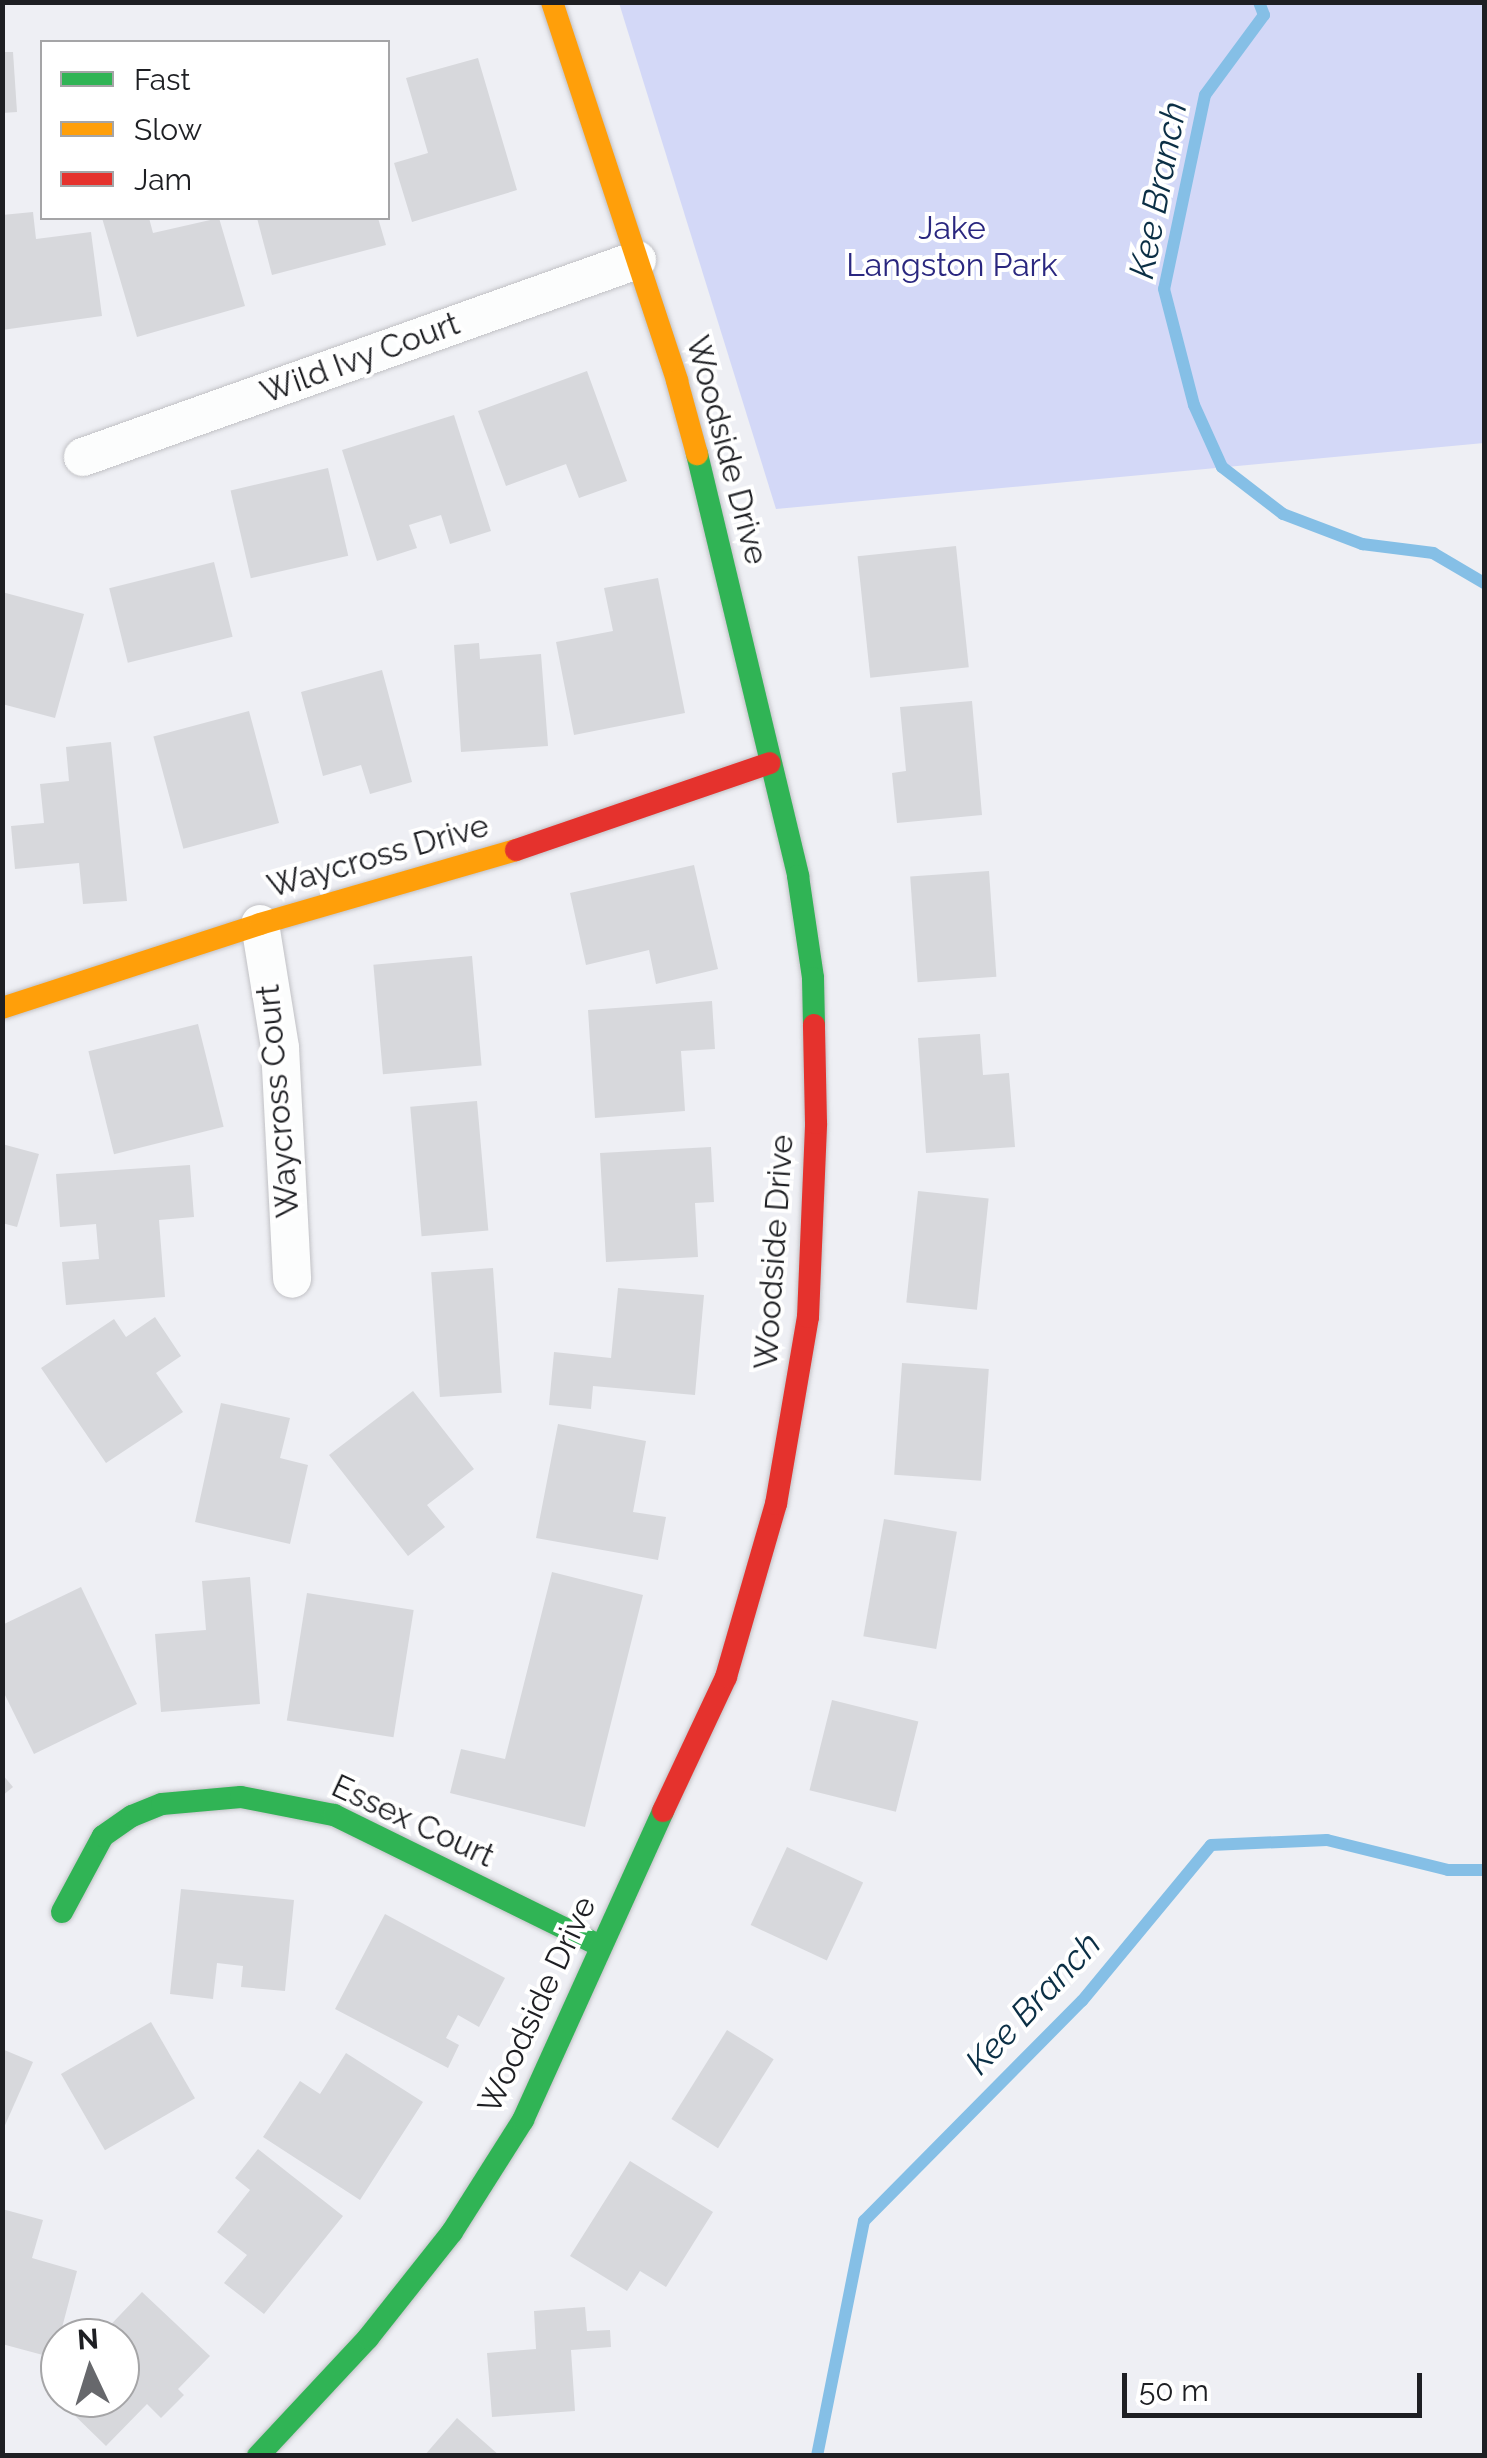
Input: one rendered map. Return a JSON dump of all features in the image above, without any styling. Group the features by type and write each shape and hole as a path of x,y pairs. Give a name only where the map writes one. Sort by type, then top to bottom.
{"street":[{"name":"Woodside Drive","path":"258,2456 368,2338 452,2232 523,2120 726,1677 776,1504 808,1316 816,1123 814,978 798,876 677,381 552,2"},
{"name":"Wild Ivy Court","path":"83,457 637,260"},
{"name":"Waycross Drive","path":"2,1008 260,924 547,840 770,763"},
{"name":"Waycross Court","path":"260,924 280,1048 292,1279"},
{"name":"Essex Court","path":"62,1912 103,1836 132,1816 162,1804 241,1798 287,1803 334,1816 600,1946"}],"green space":[{"name":"Jake Langston Park","path":"619,3 1484,3 1484,443 776,509"}],"building":[{"path":"2,52 13,52 17,112 2,113"},
{"path":"478,58 517,190 412,222 394,163 428,153 406,78"},
{"path":"33,212 36,239 91,232 102,316 2,330 2,215"},
{"path":"103,220 150,220 153,233 220,220 245,306 137,337"},
{"path":"258,220 379,220 386,245 272,275"},
{"path":"587,371 627,481 579,498 566,464 506,486 478,411"},
{"path":"454,415 491,531 450,544 441,515 409,525 417,548 377,561 342,450"},
{"path":"328,468 348,556 251,578 231,490"},
{"path":"956,546 969,667 870,678 858,556"},
{"path":"214,562 233,637 128,663 109,588"},
{"path":"658,578 685,713 574,735 556,642 613,631 604,588"},
{"path":"2,592 84,614 55,718 2,704"},
{"path":"479,643 480,659 541,654 548,746 461,752 454,645"},
{"path":"382,670 412,782 370,794 361,765 323,776 301,692"},
{"path":"972,701 982,815 897,823 892,773 906,771 900,707"},
{"path":"249,711 279,823 183,849 153,737"},
{"path":"111,742 127,901 83,904 79,863 15,869 11,826 44,823 40,784 69,781 66,747"},
{"path":"694,865 718,969 656,984 649,950 586,965 570,893"},
{"path":"989,871 996,977 918,982 910,877"},
{"path":"472,956 482,1066 383,1074 373,965"},
{"path":"712,1001 715,1049 681,1051 685,1111 595,1118 588,1010"},
{"path":"198,1024 224,1127 114,1154 88,1051"},
{"path":"980,1034 983,1075 1009,1073 1015,1147 926,1153 918,1038"},
{"path":"477,1101 488,1231 422,1236 410,1107"},
{"path":"2,1144 39,1154 17,1227 2,1223"},
{"path":"711,1147 714,1202 695,1203 698,1257 606,1262 600,1153"},
{"path":"190,1165 194,1217 159,1220 165,1297 66,1305 62,1262 99,1259 96,1224 60,1227 56,1174"},
{"path":"918,1191 989,1198 977,1310 906,1302"},
{"path":"493,1268 502,1393 440,1397 431,1272"},
{"path":"618,1288 704,1295 695,1395 593,1386 591,1409 549,1405 554,1352 611,1358"},
{"path":"155,1317 181,1356 156,1373 183,1412 106,1463 41,1368 114,1319 126,1337"},
{"path":"902,1363 989,1369 981,1481 894,1475"},
{"path":"413,1391 474,1469 427,1505 445,1527 408,1556 329,1455"},
{"path":"221,1403 290,1418 280,1458 308,1465 290,1544 195,1522"},
{"path":"558,1424 646,1441 633,1512 666,1517 658,1560 536,1538"},
{"path":"884,1519 957,1532 936,1649 863,1636"},
{"path":"552,1572 643,1595 585,1827 450,1793 461,1749 505,1759"},
{"path":"250,1577 260,1704 161,1712 155,1634 206,1630 202,1581"},
{"path":"81,1587 137,1704 34,1754 2,1689 2,1625"},
{"path":"307,1593 414,1610 393,1737 287,1720"},
{"path":"832,1700 918,1722 896,1812 810,1790"},
{"path":"2,1774 13,1787 2,1796"},
{"path":"787,1847 863,1882 827,1960 751,1925"},
{"path":"181,1889 294,1900 285,1991 241,1987 243,1966 217,1963 213,1999 170,1994"},
{"path":"385,1914 505,1978 479,2027 458,2015 446,2038 459,2045 448,2068 335,2009"},
{"path":"151,2022 195,2098 105,2150 61,2074"},
{"path":"727,2030 774,2059 718,2148 671,2119"},
{"path":"2,2049 33,2062 2,2132"},
{"path":"346,2053 423,2102 360,2200 263,2137 300,2081 320,2094"},
{"path":"258,2149 343,2216 264,2314 224,2283 247,2255 217,2232 250,2190 235,2178"},
{"path":"630,2161 713,2212 666,2287 640,2271 627,2291 570,2256"},
{"path":"2,2209 43,2220 32,2258 77,2271 65,2318 40,2318 40,2354 2,2344"},
{"path":"142,2292 210,2356 178,2389 184,2395 161,2418 147,2404 140,2411 140,2318 117,2318"},
{"path":"585,2307 587,2331 610,2330 611,2347 571,2350 575,2411 492,2417 487,2353 536,2349 534,2311"},
{"path":"77,2418 133,2418 106,2446"},
{"path":"457,2418 500,2456 424,2456"}],"waterway":[{"name":"Kee Branch","path":"1259,2 1264,15 1205,95 1164,289 1194,405 1222,467 1283,514 1362,544 1433,553 1484,583"},
{"name":"Kee Branch","path":"817,2456 864,2221 1082,2001 1211,1845 1327,1840 1448,1870 1484,1870"}],"traffic: fast":[{"path":"697,454 798,876 813,978 814,1025"},
{"path":"62,1912 103,1836 132,1816 162,1804 241,1797 334,1815 600,1946"},
{"path":"258,2456 368,2338 452,2232 523,2120 663,1811"}],"traffic: slow":[{"path":"552,2 677,381 697,454"},
{"path":"2,1008 260,924 516,850"}],"traffic: jam":[{"path":"516,850 770,763"},
{"path":"663,1811 726,1677 776,1504 808,1317 816,1123 814,1025"}]}
